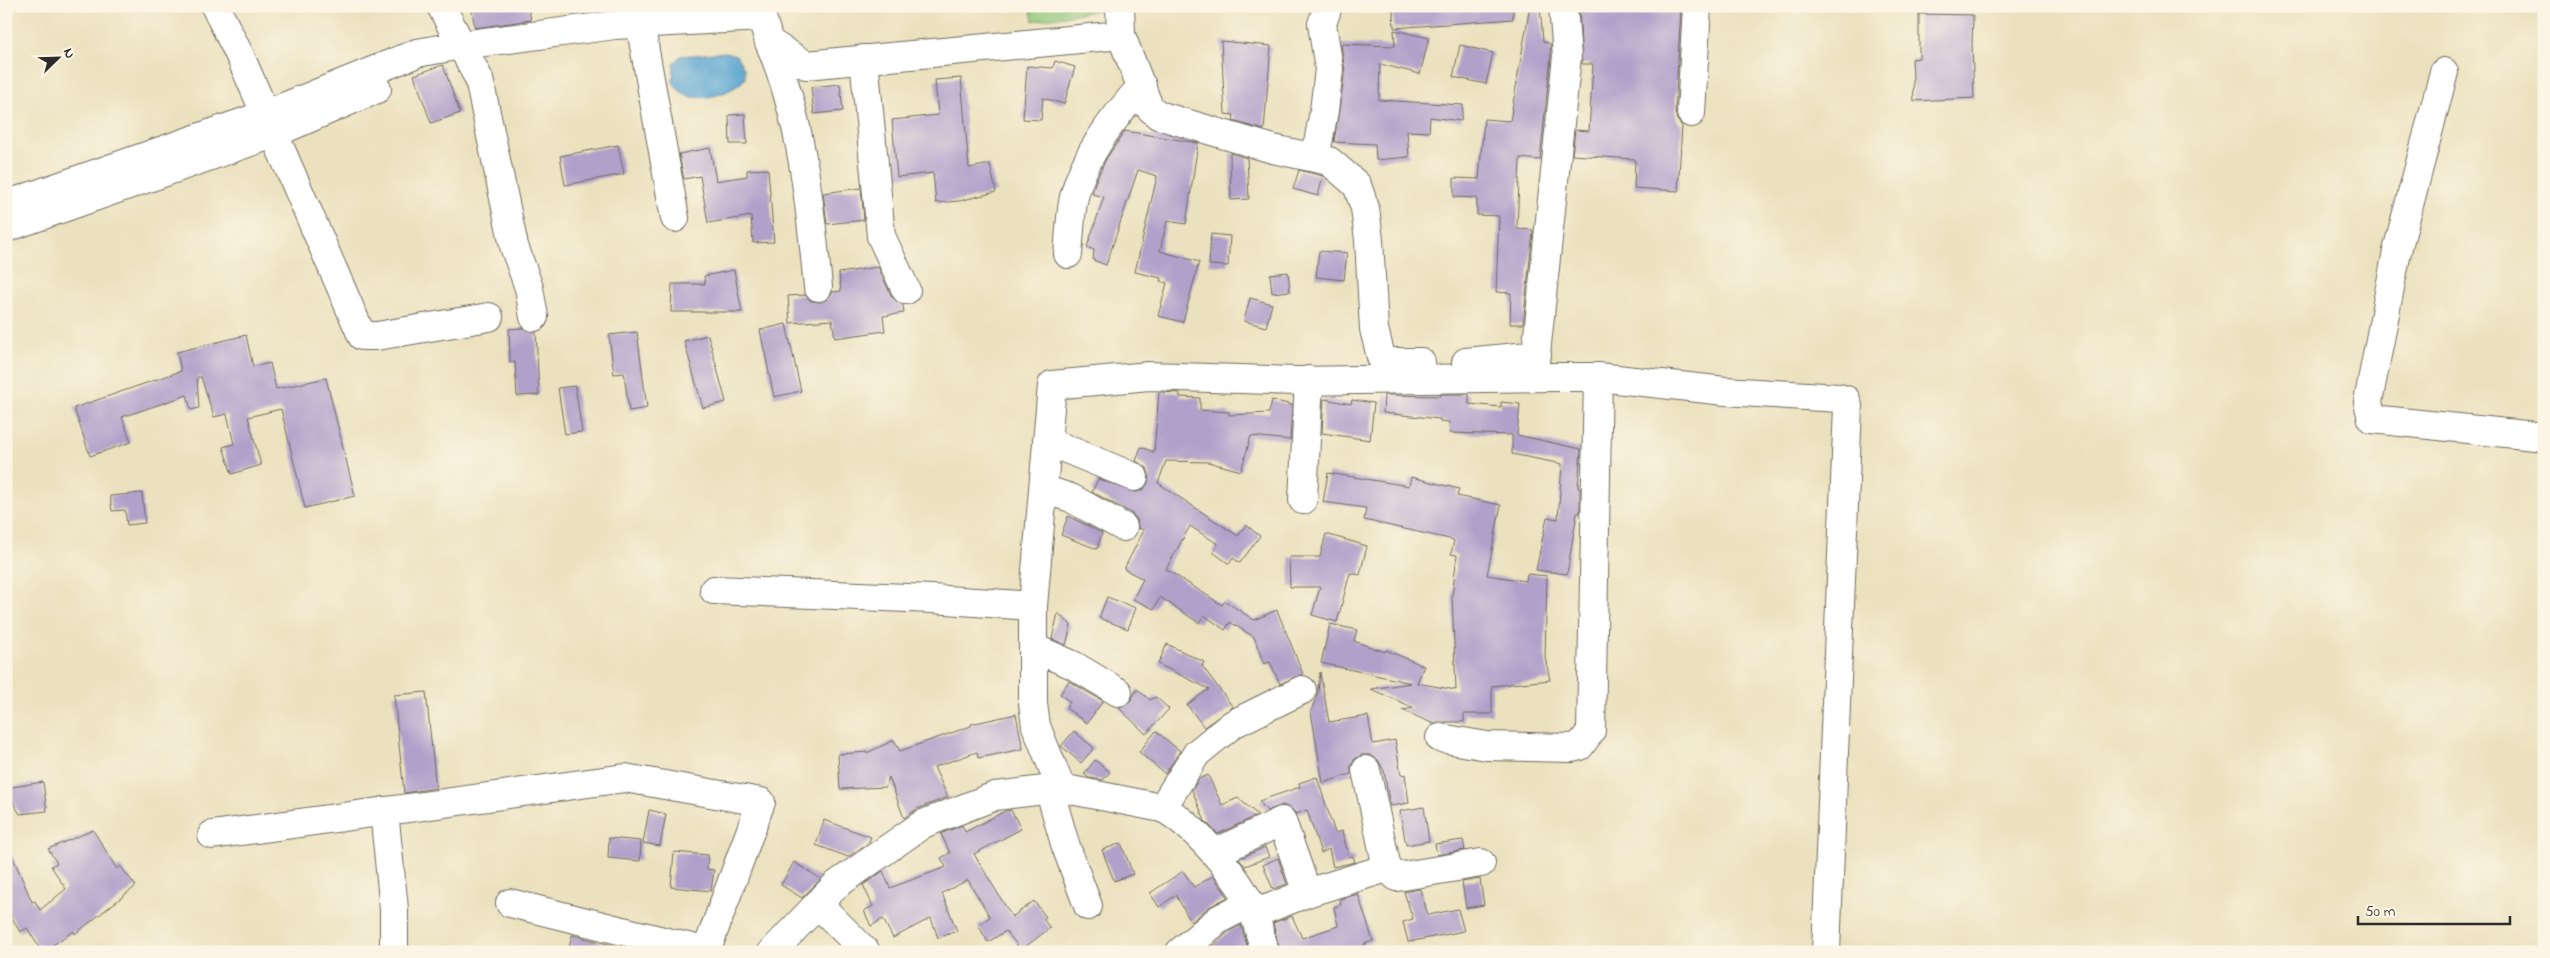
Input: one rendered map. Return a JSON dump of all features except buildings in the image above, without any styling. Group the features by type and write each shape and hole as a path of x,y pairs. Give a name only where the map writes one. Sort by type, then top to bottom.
{"street":[{"path":"215,6 241,58 268,125 362,336 377,336 489,316"},
{"path":"441,6 479,79 514,246 528,288 534,317"},
{"path":"1120,6 1121,35 1149,107 1158,115 1273,149 1329,161 1342,170 1357,185 1365,208 1369,240 1374,329 1383,370"},
{"path":"1310,156 1318,143 1324,112 1329,69 1322,24 1328,6"},
{"path":"1535,366 1567,56 1563,6"},
{"path":"1691,113 1696,6"},
{"path":"6,228 268,125 419,71 462,45 624,18 764,22 806,65 1121,35"},
{"path":"624,18 675,218"},
{"path":"764,22 782,73 803,168 809,202 818,287"},
{"path":"864,60 881,236 906,290"},
{"path":"2444,72 2397,251 2368,402 2372,419 2544,437"},
{"path":"1068,254 1074,197 1085,167 1109,126 1142,86"},
{"path":"6,205 268,125"},
{"path":"1088,906 1065,844 1055,788 1036,726 1033,704 1033,606 1052,385 1149,376 1309,380 1383,370 1535,366 1598,377 1725,391 1846,400 1848,406 1846,497 1826,952"},
{"path":"1440,738 1487,746 1571,748 1580,746 1591,731 1598,377"},
{"path":"1303,500 1309,380"},
{"path":"1048,440 1134,477"},
{"path":"1043,489 1071,498 1123,527"},
{"path":"714,590 1033,606"},
{"path":"1034,648 1073,664 1118,692"},
{"path":"1162,808 1197,753 1233,724 1302,690"},
{"path":"1366,770 1387,868 1397,878 1481,864"},
{"path":"212,835 625,778 761,802 707,952 510,904"},
{"path":"772,952 836,886 923,824 995,796 1055,788 1162,808 1177,815 1215,853 1252,908 1265,952"},
{"path":"384,811 394,909 394,952"},
{"path":"1215,853 1282,821 1307,893"},
{"path":"1180,952 1219,919 1387,868"},
{"path":"818,904 866,952"}],"green space":[{"path":"1030,6 1107,6 1107,9 1033,21"}],"water":[{"path":"725,52 736,55 745,70 745,79 732,89 714,96 695,97 680,91 673,82 674,63 680,56"}]}
